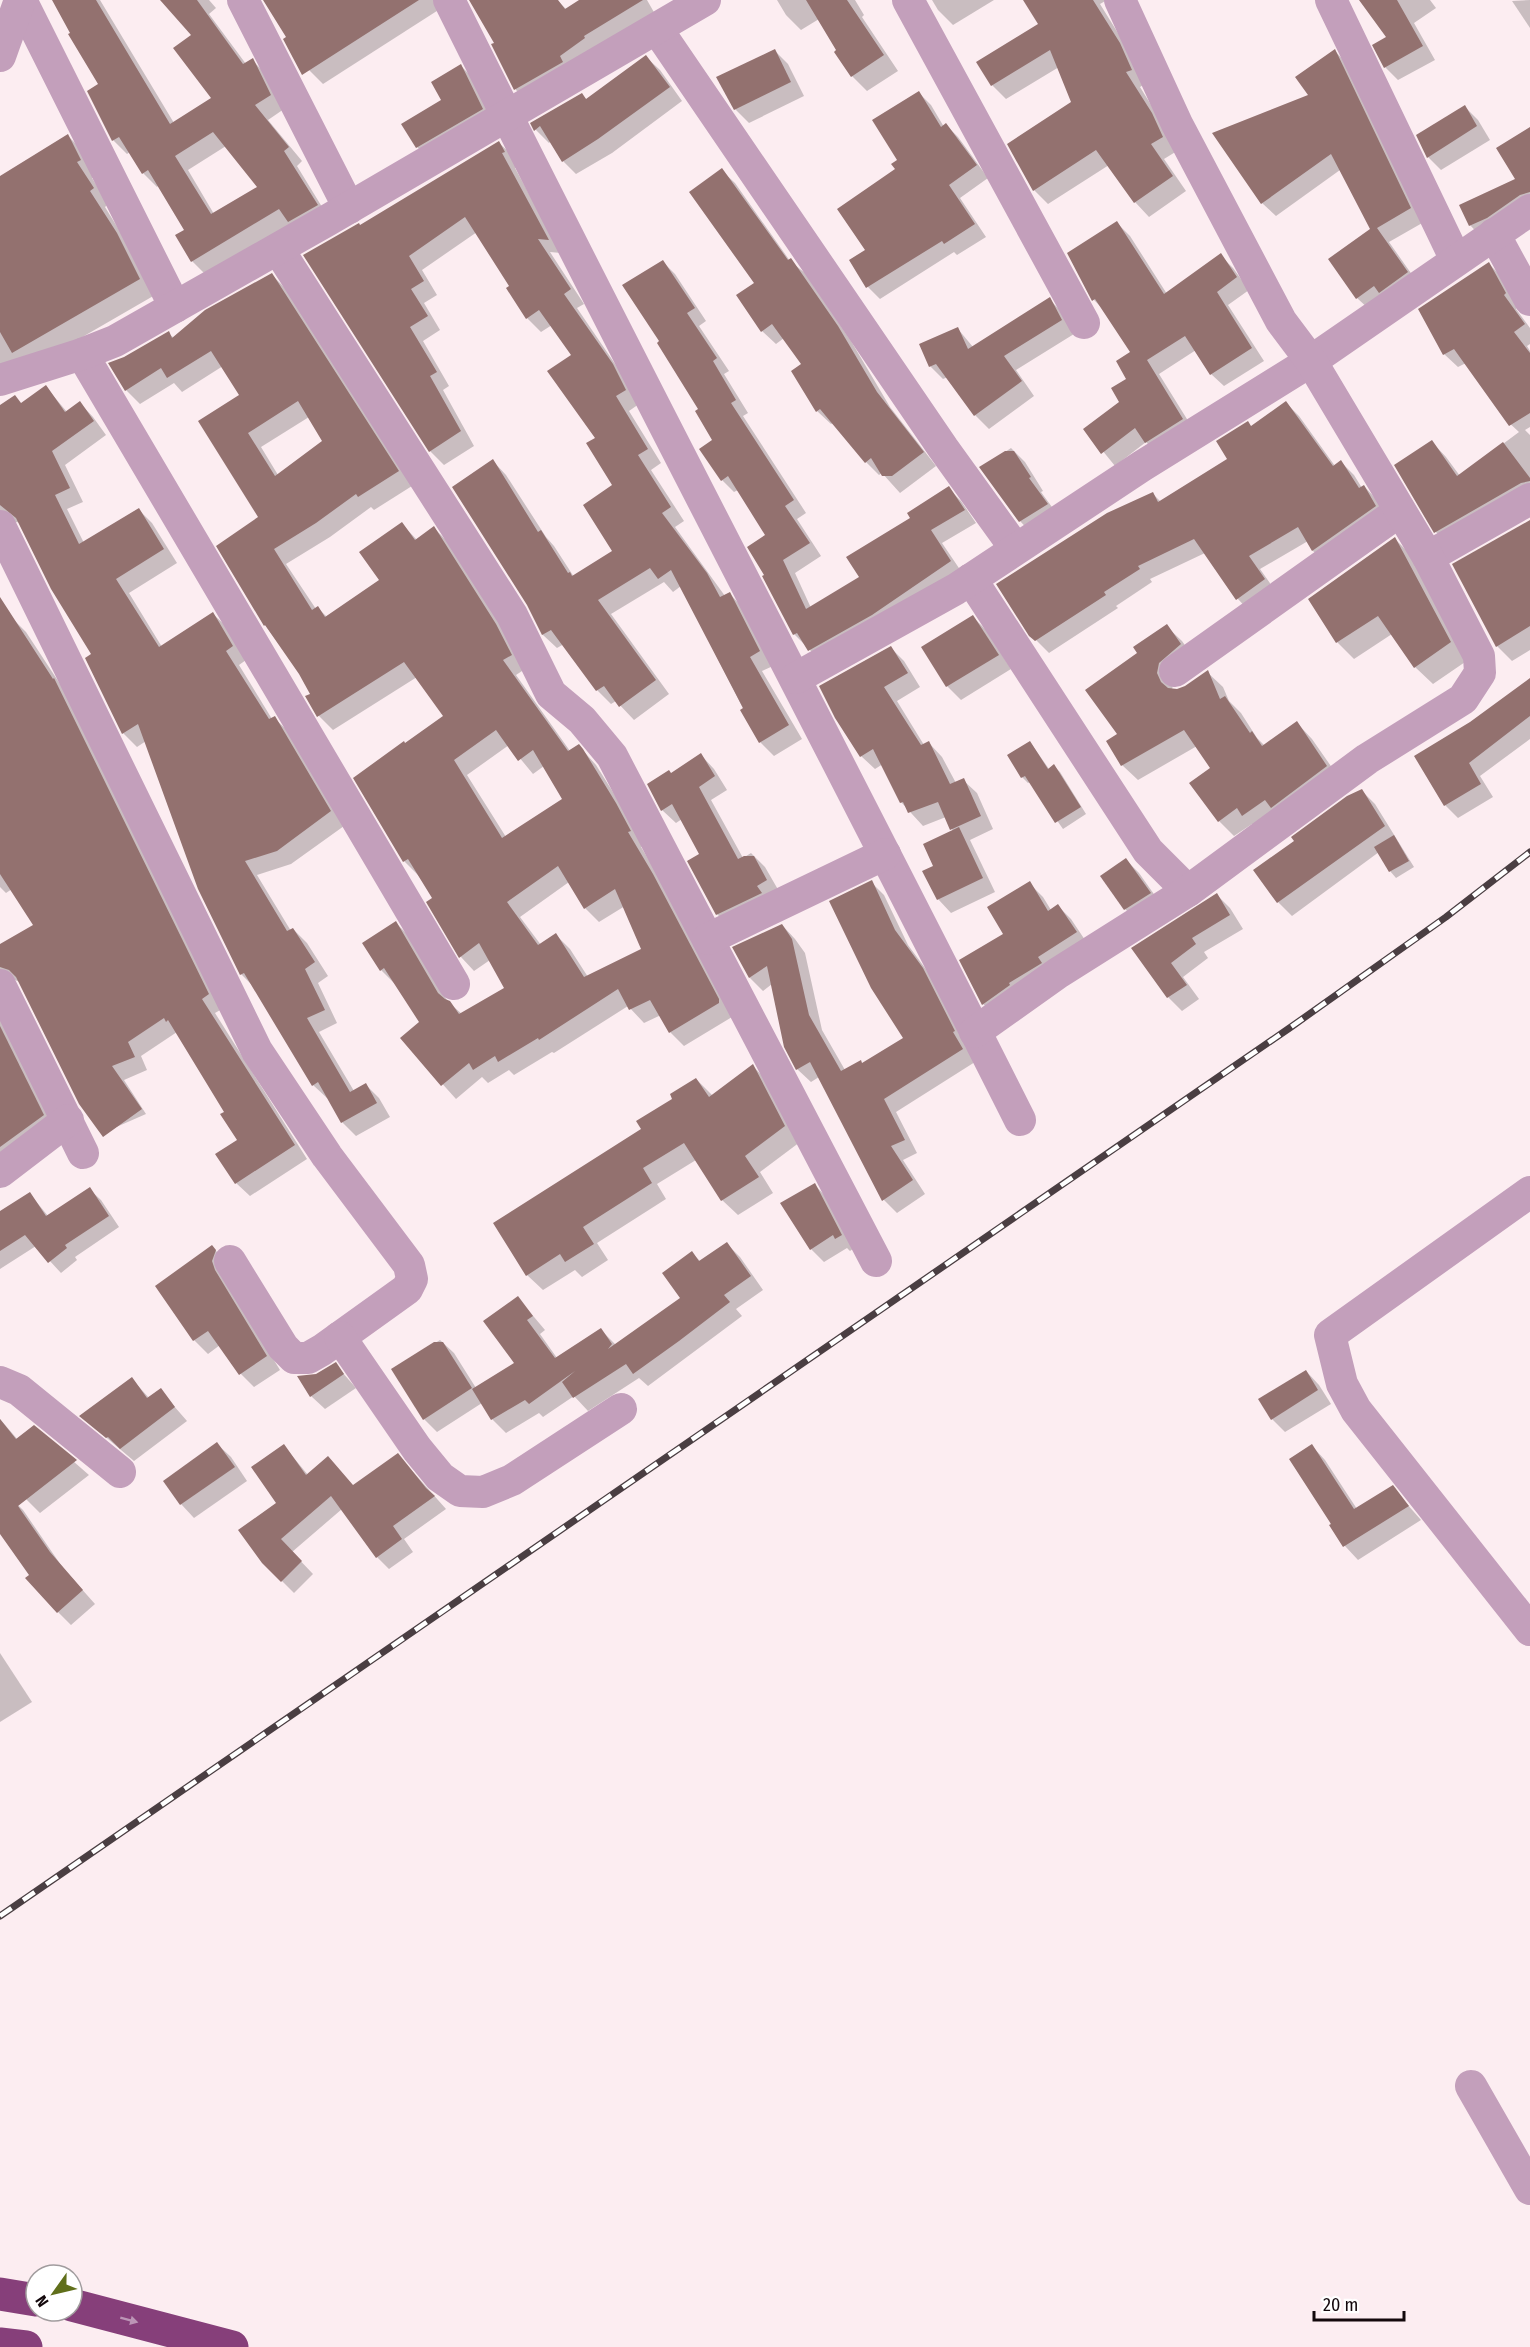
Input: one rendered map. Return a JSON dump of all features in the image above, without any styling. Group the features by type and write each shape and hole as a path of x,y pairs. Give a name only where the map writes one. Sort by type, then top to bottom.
{"highway":[{"path":"0,2294 24,2298"},
{"path":"84,2308 232,2347"},
{"path":"0,2344 26,2347"}],"street":[{"path":"0,56 21,0"},
{"path":"21,0 176,307"},
{"path":"243,0 349,208"},
{"path":"449,0 571,247 796,678 1020,1120"},
{"path":"0,380 115,341 507,117 667,16 705,0"},
{"path":"908,0 1084,322"},
{"path":"975,1032 1058,973 1188,891 1367,759 1463,699 1480,673 1479,656 1428,557 1311,361 1281,321 1177,124 1120,0"},
{"path":"1331,0 1456,260"},
{"path":"667,16 943,448 1015,548"},
{"path":"796,678 971,579 1142,466 1311,361 1530,210"},
{"path":"1494,234 1530,300"},
{"path":"278,249 512,615 550,694 582,720 612,756 876,1261"},
{"path":"82,354 454,984"},
{"path":"1428,557 1530,499"},
{"path":"1175,671 1401,511"},
{"path":"0,526 257,1051 327,1156 409,1265 412,1279 407,1289 340,1337 308,1358 294,1358 283,1347 230,1261"},
{"path":"971,579 1148,851 1188,891"},
{"path":"708,939 885,854"},
{"path":"0,985 83,1153"},
{"path":"0,1172 68,1120"},
{"path":"1530,1192 1330,1335 1342,1384 1356,1410 1530,1630"},
{"path":"340,1337 417,1449 440,1477 460,1491 483,1492 512,1480 621,1409"},
{"path":"0,1382 19,1390 120,1472"},
{"path":"1471,2086 1530,2189"}],"building":[{"path":"52,0 96,0 170,124 211,98 173,48 191,35 160,0 197,0 243,64 253,58 271,95 255,105 289,147 284,151 318,205 288,222 279,209 191,262 175,235 184,230 148,170 142,174 119,137 112,141 87,91 98,84 68,34 70,33","holes":["213,132 257,187 211,214 175,156"]},
{"path":"263,0 419,0 302,75 283,39 286,37"},
{"path":"469,0 558,0 565,9 579,0 643,0 584,36 585,38 560,56 563,62 514,90 491,44 494,43"},
{"path":"806,0 847,0 884,55 851,77 834,52 836,50"},
{"path":"1023,0 1093,0 1120,43 1132,70 1126,72 1152,113 1163,137 1151,144 1173,176 1134,203 1096,150 1033,191 1007,144 1071,102 1050,50 991,86 976,62 1038,24"},
{"path":"1359,0 1397,0 1423,46 1384,68 1372,45 1386,37"},
{"path":"775,49 791,82 734,110 716,77"},
{"path":"1335,49 1411,208 1377,228 1408,272 1379,293 1374,286 1356,299 1328,259 1370,229 1331,154 1261,204 1212,133 1308,95 1295,77"},
{"path":"646,55 670,87 562,162 540,126 534,131 530,123 582,93 586,99"},
{"path":"461,64 483,109 416,148 401,124 441,100 431,82"},
{"path":"919,91 941,127 946,123 977,165 949,185 975,224 944,244 942,241 866,288 849,260 865,250 837,209 895,169 891,164 897,160 872,120"},
{"path":"1465,105 1477,126 1427,158 1416,135"},
{"path":"1530,127 1530,192 1520,195 1487,218 1469,226 1459,205 1515,179 1496,148"},
{"path":"68,134 81,160 77,162 94,188 90,191 117,233 140,279 12,353 0,332 0,176"},
{"path":"499,141 505,152 502,153 549,240 538,239 571,289 564,294 613,364 626,390 616,396 648,449 638,455 671,507 662,513 707,573 720,597 730,592 760,651 750,657 789,725 759,743 740,710 743,708 671,570 658,579 650,568 598,600 656,680 619,707 604,686 596,691 551,630 542,635 527,605 452,487 493,459 538,532 541,530 568,573 570,572 572,576 612,551 583,505 612,485 586,443 595,438 547,371 571,355 539,310 526,319 506,288 509,286 465,217 409,256 424,281 411,289 428,316 410,327 437,372 430,376 461,431 429,452 303,255 359,223 360,225"},
{"path":"722,168 788,260 791,258 838,326 877,392 924,452 892,476 882,476 871,458 865,463 820,409 816,412 791,371 801,364 772,324 761,332 736,295 754,283 689,192"},
{"path":"1117,221 1164,294 1221,253 1237,277 1217,292 1252,348 1210,375 1185,336 1147,360 1183,419 1145,443 1135,428 1101,454 1083,429 1119,402 1111,388 1126,379 1116,361 1130,352 1095,299 1092,301 1067,253"},
{"path":"663,260 695,308 687,313 717,358 713,361 736,400 731,403 794,500 785,506 810,543 783,560 806,609 859,577 846,557 910,518 907,513 949,486 965,510 931,530 951,561 872,615 808,651 797,633 793,635 762,576 764,575 747,547 765,535 728,476 721,481 699,449 712,440 695,411 698,409 657,343 659,341 622,285"},
{"path":"1489,262 1506,293 1504,295 1525,324 1514,332 1530,353 1530,413 1509,426 1454,349 1443,355 1418,309"},
{"path":"272,273 399,471 358,497 356,494 316,523 274,549 312,610 318,606 325,617 379,580 359,552 402,522 415,540 434,526 496,624 512,655 503,660 568,751 579,744 583,749 616,803 631,831 628,832 653,874 719,999 719,1003 669,1033 650,1000 629,1010 618,989 539,1040 538,1038 498,1062 495,1056 473,1070 469,1063 441,1086 400,1038 419,1022 384,968 380,971 362,943 396,921 438,993 450,1001 459,1014 504,988 479,943 459,958 426,902 432,898 408,859 403,862 353,778 443,716 404,662 317,717 305,696 310,694 299,674 264,626 216,546 258,517 198,421 239,395 211,351 167,378 161,368 125,391 108,363 124,357 169,331 172,338 205,310","holes":["298,401 322,441 275,476 248,433","496,730 518,761 533,750 562,799 502,838 454,760","558,866 584,909 615,889 641,949 584,977 556,933 538,945 507,902"]},
{"path":"1050,297 1062,320 1004,356 1022,381 974,416 936,364 929,367 919,344 958,327 968,349"},
{"path":"46,385 65,412 80,401 94,421 52,451 70,488 55,495 79,544 139,508 164,549 116,579 159,647 213,612 233,646 226,651 269,719 275,716 331,811 277,851 245,861 287,931 293,928 315,962 305,969 325,1010 307,1018 350,1092 366,1083 377,1103 341,1123 318,1082 312,1086 244,973 240,975 198,889 138,724 122,734 85,658 91,654 51,589 16,518 0,505 0,405 15,395 21,403"},
{"path":"1286,401 1333,466 1341,460 1359,488 1364,485 1376,506 1312,551 1298,527 1249,556 1265,579 1236,600 1194,539 1138,566 1140,569 1104,592 1106,595 1035,641 1029,636 996,584 1107,513 1153,492 1158,502 1227,459 1216,441 1248,421 1251,426"},
{"path":"1432,440 1457,476 1503,442 1530,481 1521,483 1434,533 1394,465"},
{"path":"1005,451 1014,451 1031,477 1029,478 1048,504 1019,522 979,467"},
{"path":"1530,520 1530,626 1496,647 1452,564"},
{"path":"1395,537 1451,642 1414,668 1378,616 1336,643 1308,599"},
{"path":"0,597 54,678 209,994 202,999 295,1145 235,1184 215,1154 237,1140 220,1114 224,1112 168,1020 166,1022 164,1018 128,1042 135,1057 112,1066 142,1109 103,1137 79,1104 16,977 9,970 0,967 0,944 33,925 0,874"},
{"path":"973,615 999,655 946,687 921,647"},
{"path":"1167,624 1181,644 1159,663 1157,673 1161,682 1168,688 1177,689 1208,670 1220,699 1225,696 1250,733 1252,731 1262,746 1297,721 1327,766 1271,808 1265,800 1242,816 1237,808 1218,822 1189,783 1210,768 1184,730 1121,766 1106,741 1117,734 1085,690 1137,653 1133,647"},
{"path":"891,646 908,673 884,687 921,745 929,741 950,784 964,778 981,816 950,830 938,802 908,813 903,802 900,803 873,749 860,757 835,718 819,686"},
{"path":"1530,678 1530,716 1469,763 1481,784 1444,806 1414,756 1470,722"},
{"path":"1030,741 1048,769 1054,764 1081,807 1055,823 1025,776 1021,778 1007,755"},
{"path":"701,753 715,776 699,787 738,859 744,856 754,856 767,880 757,886 762,893 716,915 687,861 699,854 672,804 661,811 647,784 669,770 671,773"},
{"path":"1362,789 1385,826 1277,903 1253,870 1294,841 1291,837 1347,796"},
{"path":"959,827 983,878 937,900 922,871 933,866 923,844"},
{"path":"1394,835 1409,861 1389,872 1374,847"},
{"path":"1126,858 1151,893 1124,910 1100,876"},
{"path":"872,880 895,930 923,968 963,1049 884,1099 905,1140 891,1146 913,1180 882,1201 810,1062 796,1070 784,1047 767,966 749,978 732,947 782,924 792,939 809,1015 841,1071 861,1060 862,1063 903,1038 871,988 829,901"},
{"path":"1030,881 1048,911 1058,904 1077,932 1038,957 1042,963 1009,983 1010,985 982,1005 959,960 1003,934 987,907"},
{"path":"1217,893 1230,915 1192,938 1196,944 1171,963 1187,985 1167,998 1131,948"},
{"path":"0,1026 44,1115 0,1147"},
{"path":"753,1064 785,1126 745,1156 759,1177 721,1201 684,1143 643,1168 652,1183 583,1227 594,1244 565,1262 560,1254 526,1276 493,1223 641,1129 636,1121 672,1099 670,1094 696,1078 709,1097"},
{"path":"815,1183 842,1235 835,1239 833,1235 810,1250 780,1203"},
{"path":"90,1187 109,1216 65,1245 67,1248 48,1263 25,1235 0,1251 0,1211 30,1192 46,1216"},
{"path":"727,1242 751,1276 724,1295 730,1302 679,1341 633,1374 626,1364 573,1398 562,1382 575,1371 529,1404 525,1400 491,1420 472,1389 514,1363 483,1321 518,1296 533,1316 527,1320 555,1358 601,1328 612,1344 608,1349 680,1298 662,1273 692,1251 699,1261"},
{"path":"212,1245 216,1250 212,1261 215,1270 267,1356 239,1375 208,1331 193,1341 155,1286"},
{"path":"434,1342 443,1342 472,1388 423,1420 391,1369"},
{"path":"336,1362 344,1374 310,1397 297,1376 316,1374"},
{"path":"1306,1370 1318,1390 1271,1420 1258,1399"},
{"path":"132,1377 147,1398 161,1388 175,1407 120,1449 108,1437 106,1438 79,1416"},
{"path":"0,1419 16,1439 34,1425 77,1460 18,1506 50,1552 83,1590 57,1613 25,1578 29,1575 0,1534"},
{"path":"217,1442 235,1467 180,1505 163,1481"},
{"path":"284,1444 306,1475 328,1456 353,1485 398,1453 435,1496 393,1526 402,1539 376,1558 331,1496 281,1539 302,1561 281,1582 262,1563 238,1530 276,1503 251,1467"},
{"path":"1312,1444 1354,1509 1393,1485 1409,1506 1343,1547 1329,1525 1331,1524 1289,1459"}],"railway":[{"path":"0,1916 1291,1027 1446,917 1530,852"}]}
